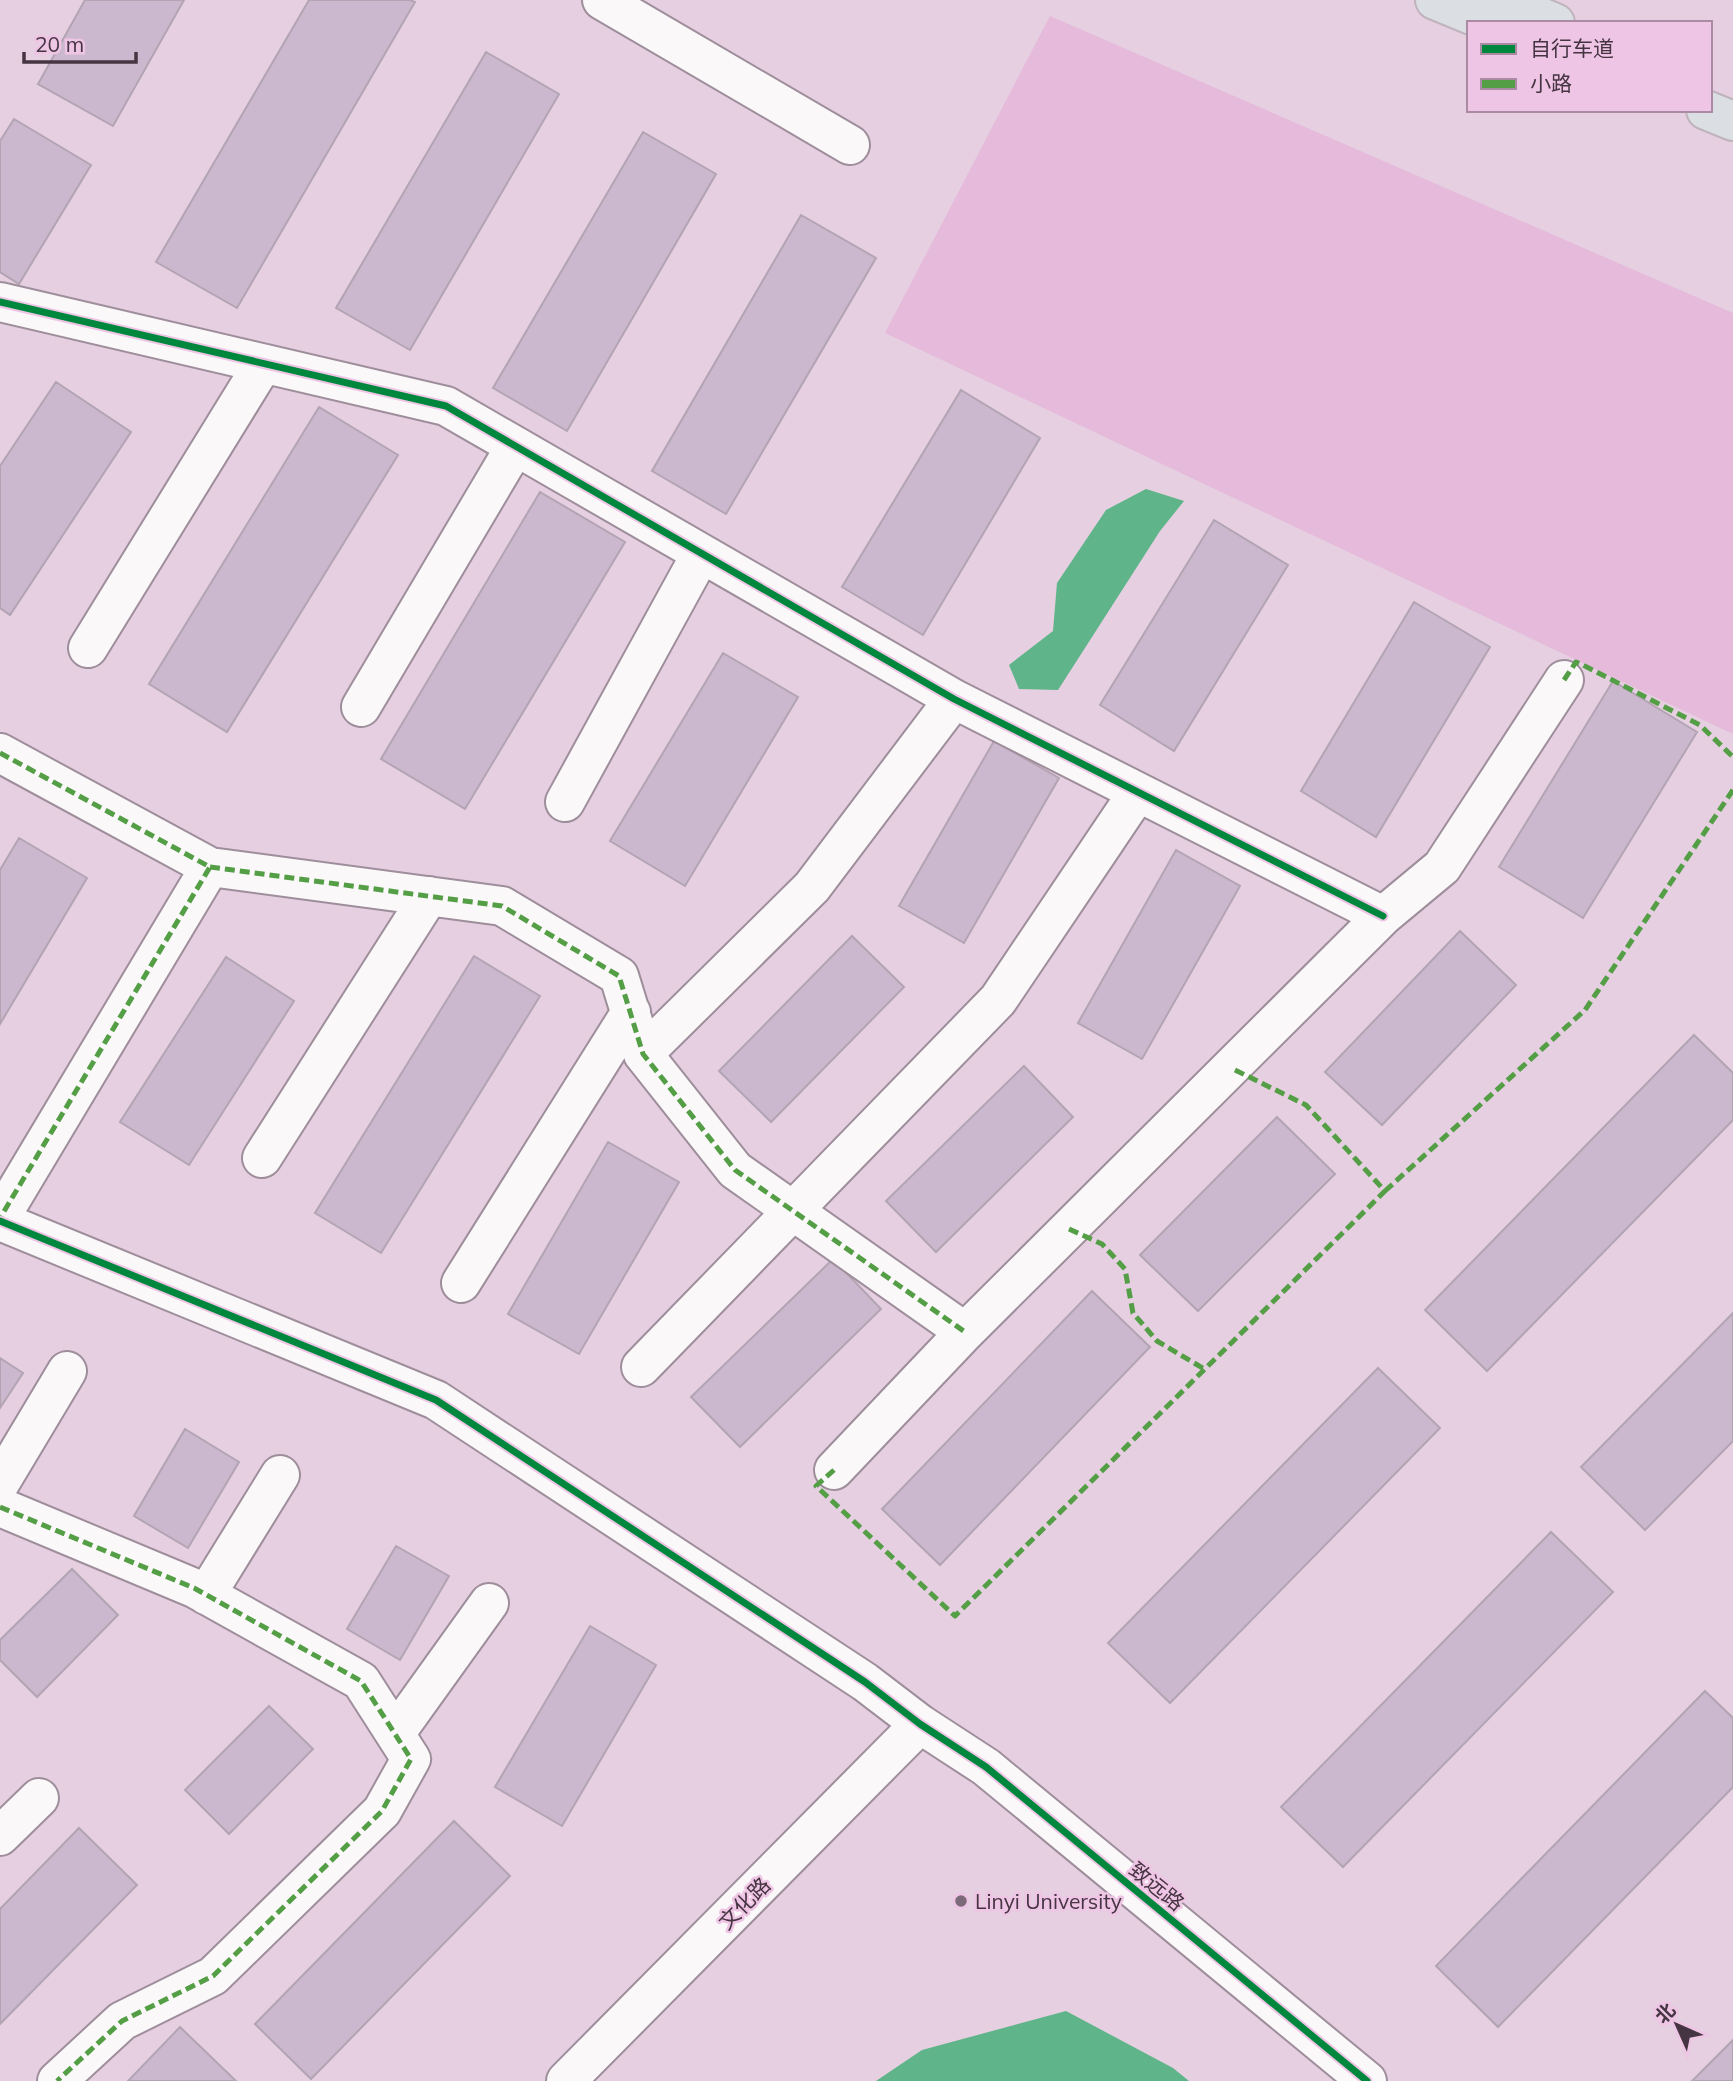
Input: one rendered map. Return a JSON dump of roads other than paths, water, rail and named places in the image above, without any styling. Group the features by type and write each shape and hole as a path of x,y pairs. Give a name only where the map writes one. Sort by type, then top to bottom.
{"main road":[{"path":"1435,0 1486,21"},
{"path":"1500,0 1550,21"},
{"path":"1712,87 1733,96"},
{"path":"1711,112 1733,121"}],"street":[{"path":"602,0 849,145"},
{"path":"0,302 446,406 954,699 1383,916"},
{"path":"88,648 263,364"},
{"path":"361,707 516,447"},
{"path":"565,802 701,554"},
{"path":"834,1469 965,1332 1383,916 1442,867 1564,680"},
{"path":"643,1054 812,887 954,699"},
{"path":"1,756 210,867 502,906 619,976 643,1054 735,1170 965,1332"},
{"path":"641,1367 999,1000 1138,792"},
{"path":"0,1219 210,867"},
{"path":"262,1158 429,896"},
{"path":"461,1283 631,1012"},
{"name":"致远路","path":"0,1219 436,1399 865,1682 920,1724 986,1767 1367,2081"},
{"path":"0,1483 67,1371"},
{"path":"206,1595 280,1475"},
{"path":"0,1507 206,1595 361,1681 411,1759 382,1811 213,1976 122,2021 57,2081"},
{"path":"396,1734 489,1603"},
{"name":"文化路","path":"566,2081 920,1724"},
{"path":"0,1836 39,1798"}],"place":[{"name":"Linyi University","path":"961,1901"}]}
